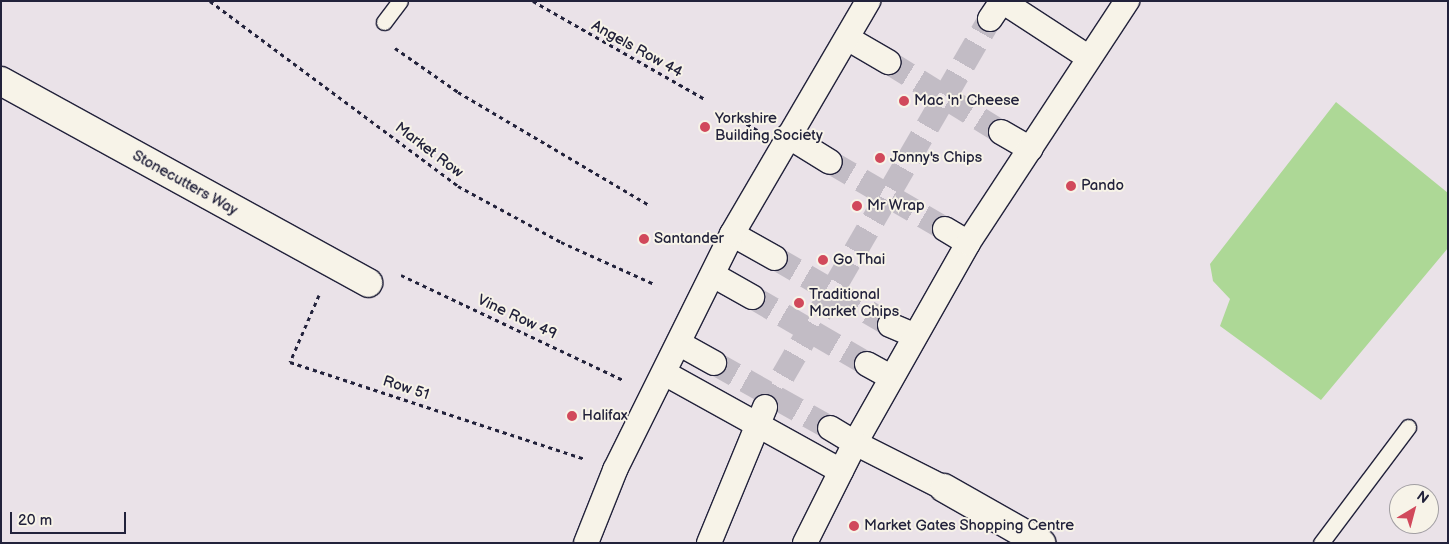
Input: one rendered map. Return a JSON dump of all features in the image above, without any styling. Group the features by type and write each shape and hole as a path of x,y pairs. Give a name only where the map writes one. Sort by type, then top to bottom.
{"street":[{"path":"586,543 615,470 680,344 732,234 868,1"},
{"path":"805,543 855,443 913,335 968,243 1031,149 1088,57 1127,1"},
{"path":"998,7 1088,57"},
{"path":"846,38 888,62"},
{"name":"Stonecutters Way","path":"1,81 332,265 368,283"},
{"path":"1001,132 1031,149"},
{"path":"788,136 830,162"},
{"path":"945,229 968,243"},
{"path":"732,234 774,258"},
{"path":"713,275 752,297"},
{"path":"890,324 913,335"},
{"path":"680,344 714,364"},
{"path":"867,364 890,377"},
{"path":"660,384 761,415 841,471"},
{"path":"709,543 761,415"},
{"path":"830,428 855,443 944,488 1041,543"}],"lane":[{"path":"384,22 400,1"},
{"path":"1321,543 1408,426"}],"path":[{"name":"Market Row","path":"210,1 458,186 561,242 654,284"},
{"name":"Angels Row 44","path":"533,1 705,99"},
{"path":"384,22 386,43 450,87 649,205"},
{"name":"Row 51","path":"332,265 290,362 615,470"},
{"name":"Vine Row 49","path":"368,283 401,275 660,384"}],"green space":[{"path":"1336,102 1448,193 1448,248 1321,400 1220,326 1230,299 1213,281 1210,264"}],"tunnel":[{"path":"765,407 990,19"},
{"path":"888,62 1001,132"},
{"path":"830,162 945,229"},
{"path":"775,258 890,325"},
{"path":"752,297 867,364"},
{"path":"714,363 830,428"}],"place":[{"name":"Mac 'n' Cheese","path":"904,101"},
{"name":"Yorkshire Building Society","path":"705,127"},
{"name":"Jonny's Chips","path":"880,158"},
{"name":"Pando","path":"1071,186"},
{"name":"Mr Wrap","path":"857,206"},
{"name":"Santander","path":"644,239"},
{"name":"Go Thai","path":"823,260"},
{"name":"Traditional Market Chips","path":"799,303"},
{"name":"Halifax","path":"572,416"},
{"name":"Market Gates Shopping Centre","path":"854,526"}]}
